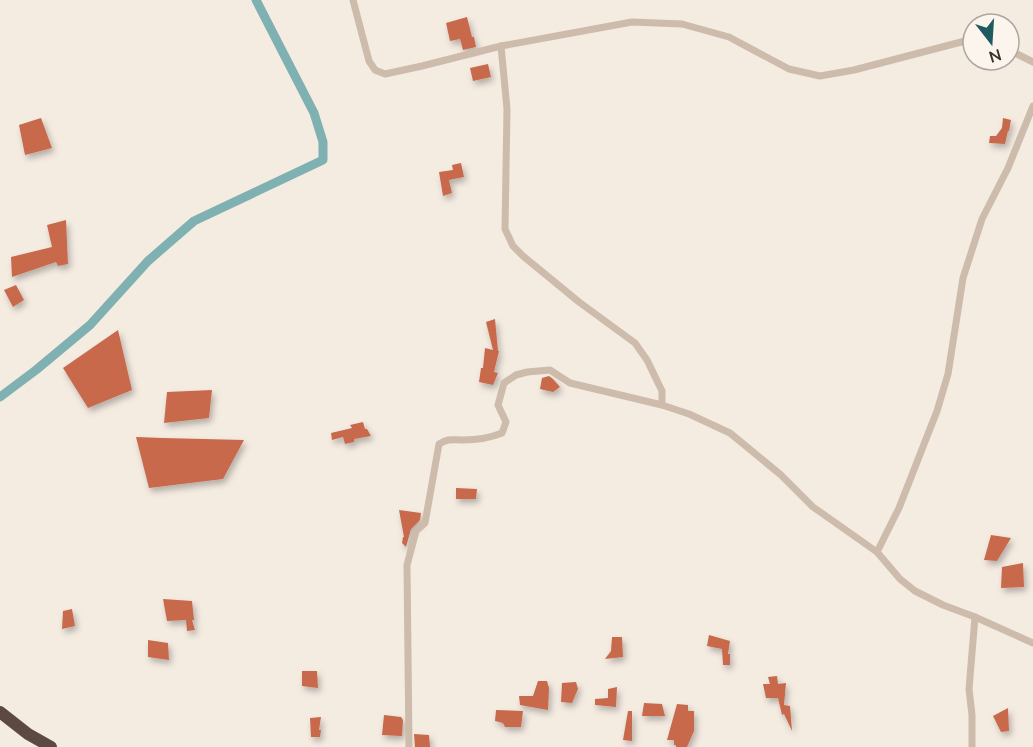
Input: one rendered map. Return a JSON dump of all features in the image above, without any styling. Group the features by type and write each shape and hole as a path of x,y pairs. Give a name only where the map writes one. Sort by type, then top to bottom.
{"highway":[{"path":"0,712 28,734 51,747"}],"street":[{"path":"353,0 369,61 375,70 385,74 501,46 632,22 682,24 729,37 789,69 820,76 854,70 961,41"},
{"path":"501,46 507,109 505,229 509,238 523,256 579,302 635,343 647,360 662,391 662,405"},
{"path":"877,552 899,508 937,411 948,374 963,278 982,219 1008,168 1033,106"},
{"path":"409,747 407,565 416,531 426,523 439,444 447,439 480,439 502,433 506,422 498,405 504,382 527,372 550,370 570,383 662,405 689,414 730,433 781,475 813,507 877,552 900,579 915,591 1033,643"},
{"path":"972,747 969,689 975,617"}],"building":[{"path":"467,17 476,47 463,50 460,39 450,41 446,23"},
{"path":"488,64 491,77 473,81 470,68"},
{"path":"41,118 52,148 25,155 19,125"},
{"path":"1003,118 1011,120 1005,144 989,143 990,136 996,136 1002,128"},
{"path":"461,163 464,177 449,180 452,193 443,196 439,172 453,170 452,165"},
{"path":"66,220 68,264 58,266 56,262 12,277 11,257 52,247 47,225"},
{"path":"16,285 24,300 13,307 4,290"},
{"path":"495,319 499,351 494,372 498,373 493,385 479,382 485,348 493,350 486,322"},
{"path":"118,330 132,390 88,408 63,368"},
{"path":"549,376 560,387 553,392 540,389 542,378"},
{"path":"212,390 209,418 164,423 167,392"},
{"path":"363,422 371,436 354,439 354,442 345,444 343,437 332,440 331,433 352,428 350,425"},
{"path":"136,437 244,440 223,479 149,488"},
{"path":"456,488 477,489 476,499 456,499"},
{"path":"399,510 421,513 420,520 411,529 406,547 402,543 404,537"},
{"path":"991,535 1011,538 997,561 984,560"},
{"path":"1023,563 1024,587 1001,588 1002,567"},
{"path":"163,599 192,601 194,620 192,620 195,630 187,631 186,620 167,621"},
{"path":"72,609 75,626 62,629 63,611"},
{"path":"709,635 730,641 728,654 730,654 730,665 723,665 722,649 707,646"},
{"path":"612,637 622,637 623,657 605,659 611,651"},
{"path":"148,640 168,643 169,660 148,657"},
{"path":"302,671 317,671 318,688 302,686"},
{"path":"777,676 778,684 786,683 784,705 790,706 792,731 784,714 782,715 778,698 766,698 763,684 770,684 768,677"},
{"path":"538,681 547,681 548,710 520,705 519,696 533,696"},
{"path":"576,682 578,689 572,703 561,702 562,683"},
{"path":"617,687 616,707 595,705 595,699 608,698 608,689"},
{"path":"644,703 662,704 665,716 642,716"},
{"path":"677,704 688,705 688,711 694,711 694,731 687,747 676,747 674,740 667,740"},
{"path":"1008,708 1009,731 1001,732 993,716"},
{"path":"496,710 523,711 521,727 505,727 503,723 495,721"},
{"path":"628,711 632,711 632,741 623,740"},
{"path":"384,715 401,717 403,720 402,736 382,735"},
{"path":"321,717 320,737 311,737 310,718"},
{"path":"414,734 429,735 430,747 415,747"}],"waterway":[{"path":"0,397 90,325 148,261 194,221 323,160 323,142 314,113 256,0"}]}
